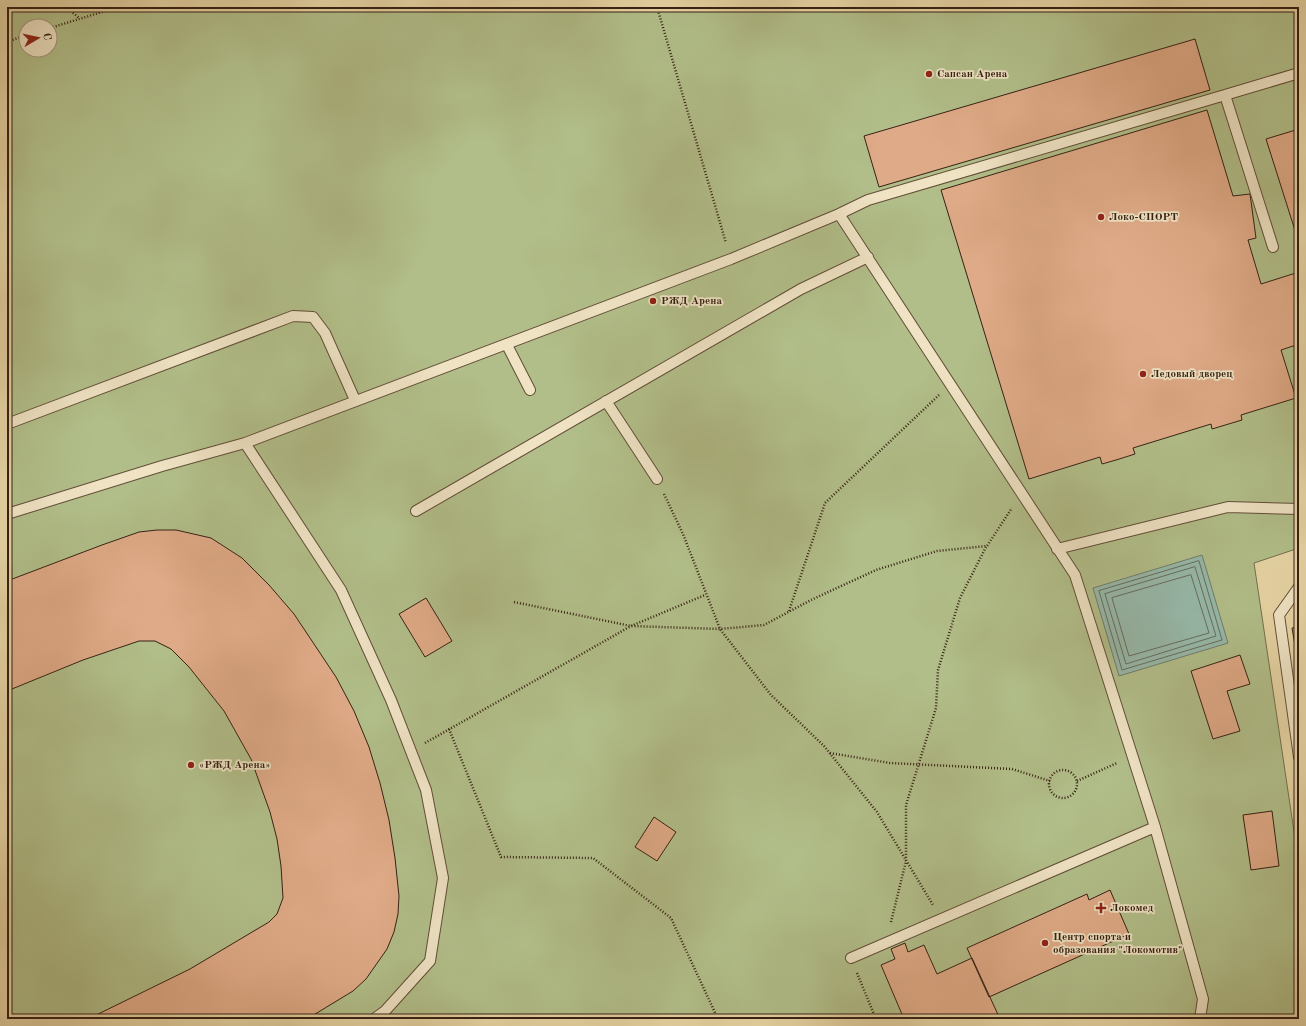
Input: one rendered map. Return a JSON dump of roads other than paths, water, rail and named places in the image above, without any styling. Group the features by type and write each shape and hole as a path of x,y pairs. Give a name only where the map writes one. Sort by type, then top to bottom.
{"lane":[{"path":"7,514 162,466 245,443 355,400 507,345 731,259 839,214 868,200 1299,73"},
{"path":"1224,95 1273,247"},
{"path":"839,214 1075,575 1155,827 1203,999 1200,1019"},
{"path":"416,511 801,288 868,257"},
{"path":"7,424 293,316 313,317 317,322 325,333 355,400"},
{"path":"507,345 530,390"},
{"path":"606,401 657,479"},
{"path":"245,443 341,590 390,700 426,790 443,878 430,961 385,1011 374,1019"},
{"path":"1057,549 1228,507 1299,509"},
{"path":"1299,587 1279,615 1299,757"},
{"path":"851,958 1155,827"}],"water":[{"path":"1202,555 1228,643 1119,676 1093,588"}],"place":[{"name":"Сапсан Арена","path":"929,74"},
{"name":"Локо-СПОРТ","path":"1101,217"},
{"name":"РЖД Арена","path":"653,301"},
{"name":"Ледовый дворец","path":"1143,374"},
{"name":"«РЖД Арена»","path":"191,765"},
{"name":"Локомед","path":"1101,908"},
{"name":"Центр спорта и образования \"Локомотив\"","path":"1045,943"}]}
